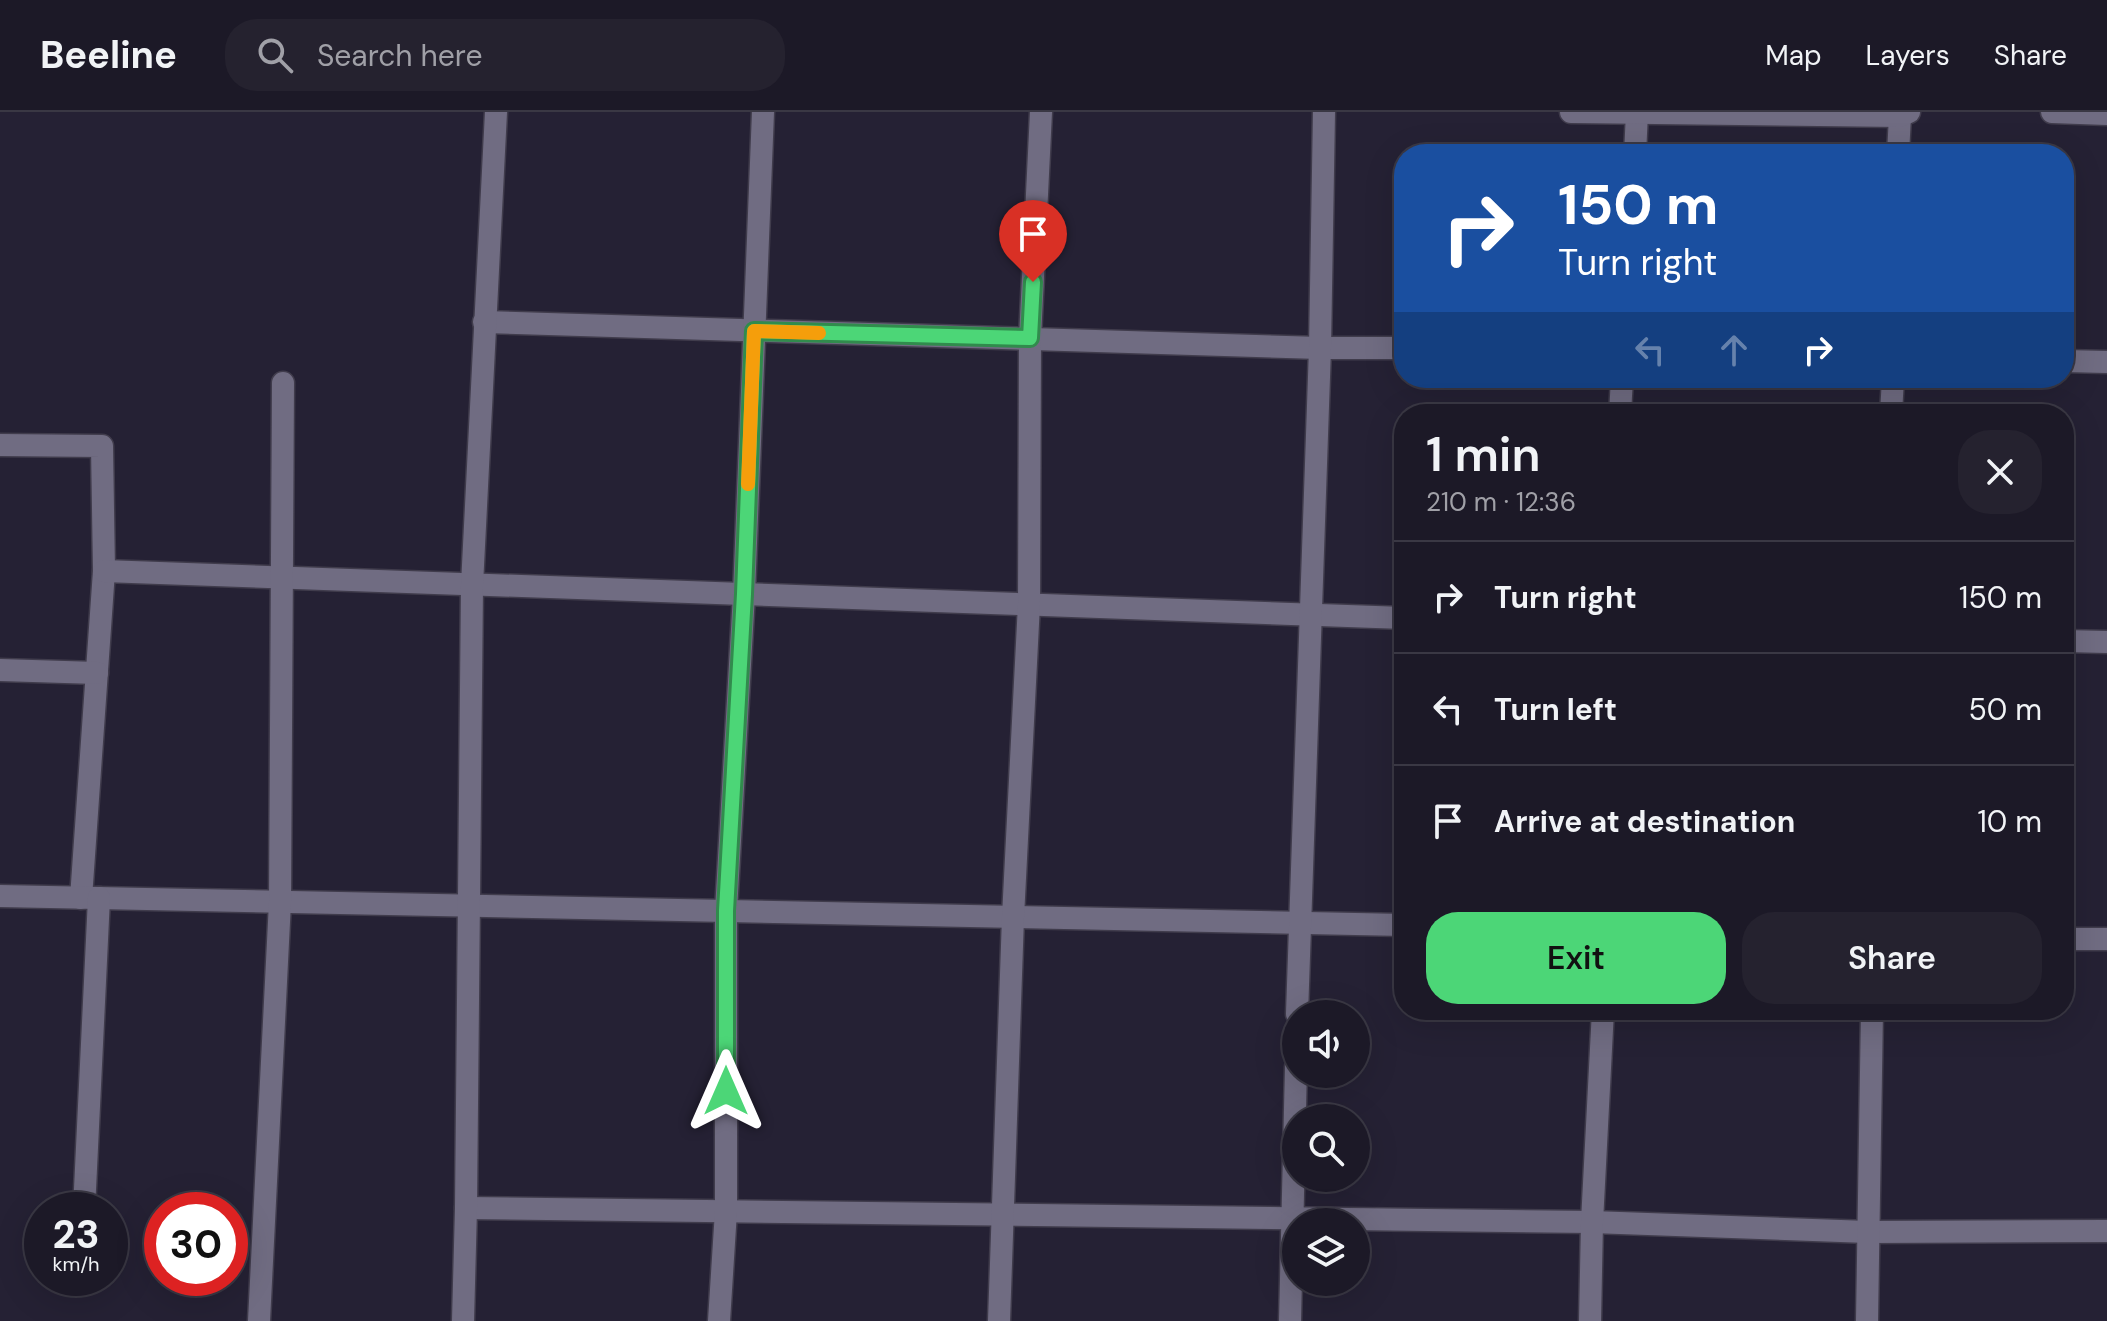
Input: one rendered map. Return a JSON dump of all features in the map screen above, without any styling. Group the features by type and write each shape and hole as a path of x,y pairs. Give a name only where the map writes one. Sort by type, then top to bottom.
{"street":[{"path":"463,1321 472,585 496,112"},
{"path":"719,1321 726,1211 726,911 744,594 763,112"},
{"path":"999,1321 1013,917 1029,604 1030,338 1041,112"},
{"path":"1297,1000 1320,348 1324,112"},
{"path":"1571,112 1904,114 1900,144"},
{"path":"2052,112 2107,114"},
{"path":"1635,144 1637,113"},
{"path":"484,322 1394,348"},
{"path":"2074,361 2107,362"},
{"path":"259,1321 280,902 283,383"},
{"path":"0,445 102,446 104,571 97,673 84,1192"},
{"path":"104,571 1394,618"},
{"path":"2074,641 2107,642"},
{"path":"0,670 97,673"},
{"path":"0,896 1394,925"},
{"path":"2074,939 2107,939"},
{"path":"1590,1321 1602,1020"},
{"path":"1867,1321 1872,1020"},
{"path":"1292,1208 1295,1088"},
{"path":"466,1208 1282,1220"},
{"path":"1370,1221 1592,1222 1868,1232 2107,1231"},
{"path":"1290,1296 1290,1321"}],"slow traffic":[{"path":"748,484 754,331 819,333"}],"route":[{"path":"726,1091 726,911 744,594 754,331 1030,338 1033,282"}]}
